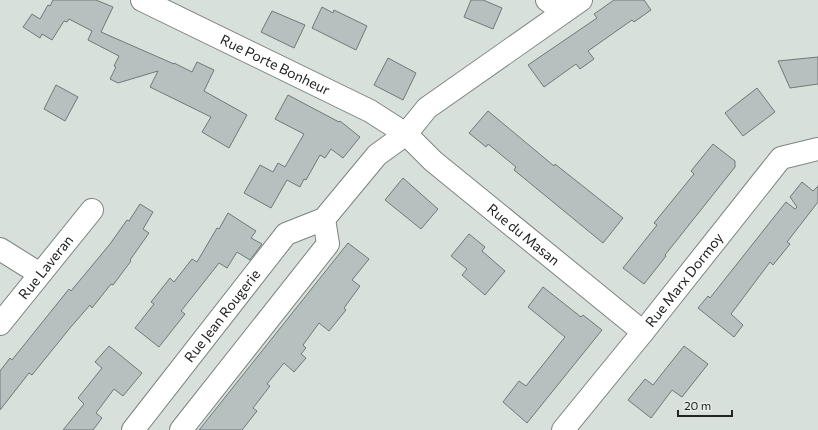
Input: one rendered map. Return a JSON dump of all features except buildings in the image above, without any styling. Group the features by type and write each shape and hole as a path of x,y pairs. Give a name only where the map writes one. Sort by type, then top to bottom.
{"street":[{"name":"Rue Porte Bonheur","path":"142,0 370,111 406,134"},
{"path":"181,430 328,244 324,220 377,155 406,134 427,108 564,4"},
{"name":"Rue du Masan","path":"406,134 434,160 643,332"},
{"name":"Rue Marx Dormoy","path":"563,430 781,158 818,149"},
{"name":"Rue Laveran","path":"0,324 92,210"},
{"name":"Rue Jean Rougerie","path":"133,430 286,234 324,220"},
{"path":"0,249 40,274"}]}
